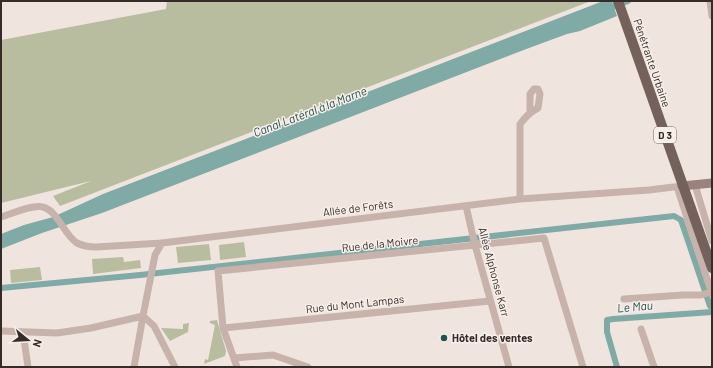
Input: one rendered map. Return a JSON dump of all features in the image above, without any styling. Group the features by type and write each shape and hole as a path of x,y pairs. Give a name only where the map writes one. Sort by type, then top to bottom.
{"main road":[{"name":"Pénétrante Urbaine","path":"618,1 712,268"},
{"path":"679,187 712,183"}],"street":[{"path":"710,1 712,16"},
{"path":"520,199 520,124 525,116 530,112"},
{"path":"695,185 712,241"},
{"path":"624,299 701,295 711,293 679,187"},
{"name":"Allée de Forêts","path":"1,217 40,207 46,208 52,213 66,232 77,242 88,246 162,243 520,199 679,187"},
{"name":"Allée Alphonse Karr","path":"466,206 508,367"},
{"name":"Rue de la Moivre","path":"223,328 218,271 544,238 583,367"},
{"path":"134,367 155,255 162,243"},
{"name":"Rue du Mont Lampas","path":"223,328 490,301"},
{"path":"1,331 56,333 96,327 143,316"},
{"path":"143,316 154,326 175,367"},
{"path":"223,328 237,367"},
{"path":"641,329 654,367"},
{"path":"22,332 28,367"},
{"path":"234,358 273,355 308,367"}],"green space":[{"path":"167,1 591,1 60,206 53,196 91,181 1,203 1,40 166,9"},
{"path":"244,242 246,257 220,260 219,245"},
{"path":"209,244 211,260 178,263 176,247"},
{"path":"123,257 124,262 140,260 141,268 93,274 92,259"},
{"path":"40,267 42,280 11,283 10,270"},
{"path":"217,320 226,351 225,356 204,364 205,359 208,360 215,325 210,323 210,321"},
{"path":"189,323 188,332 170,341 161,328 183,329 183,324"}],"water":[{"path":"603,1 612,1 617,16 580,31 567,34 529,48 102,213 42,233 1,249 1,234 24,225 53,217 103,194"}],"waterway":[{"name":"Canal Latéral à la Marne","path":"607,9 628,1"},
{"path":"1,288 140,275 674,216 681,220 710,306"},
{"name":"Le Mau","path":"617,367 607,332 607,320 712,312"}],"place":[{"name":"Hôtel des ventes","path":"444,338"}]}
